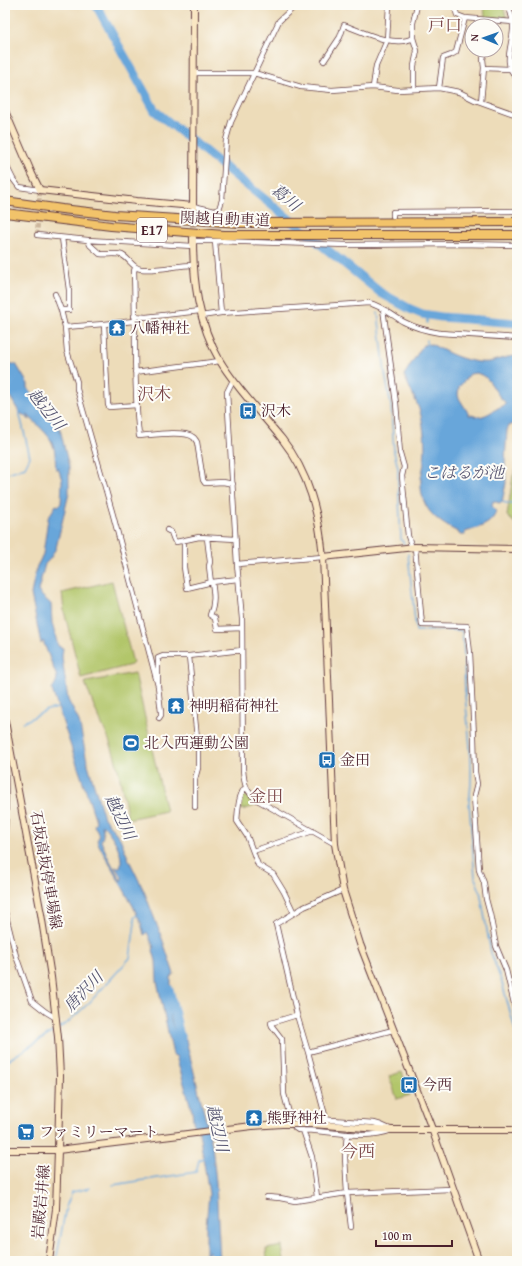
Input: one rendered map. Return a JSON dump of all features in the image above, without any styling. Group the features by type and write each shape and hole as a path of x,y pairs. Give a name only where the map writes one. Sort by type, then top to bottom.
{"highway":[{"name":"関越自動車道","path":"6,201 115,215 240,223 517,222"},
{"name":"関越自動車道","path":"8,213 111,226 224,235 517,235"}],"street":[{"path":"193,209 194,5"},
{"path":"5,163 19,187 193,209 215,211 219,209 222,200 227,136 231,122 279,21 290,7 296,5"},
{"path":"373,87 376,66 387,40 389,5"},
{"path":"414,89 414,66 417,51 413,38 417,5"},
{"path":"454,5 457,15 465,18"},
{"path":"508,5 513,22 508,58 510,68 517,78"},
{"path":"504,21 513,22"},
{"path":"439,88 443,58 456,52 464,22"},
{"path":"324,61 340,37 344,25 387,40 404,42 413,38"},
{"path":"481,102 484,68 483,58"},
{"path":"484,68 510,68"},
{"path":"194,73 254,73 301,87 332,90 373,87 398,90 439,88 460,92 481,102 517,115"},
{"path":"5,112 40,190"},
{"path":"393,216 393,212 517,211"},
{"path":"37,235 88,240 215,241 341,245 392,243 517,245"},
{"path":"61,310 69,310 69,290 62,238"},
{"path":"88,240 90,245 100,254 120,254 127,258 135,268 158,269 194,265"},
{"path":"215,241 221,312"},
{"path":"193,242 195,282 200,313 220,361 233,380 292,452 304,474 318,516 323,557 335,844 343,890 360,944 432,1129 452,1189 479,1261"},
{"path":"135,268 134,319 139,436 167,433 190,435 197,442 203,480 205,482 223,482 233,484"},
{"path":"56,294 65,327 67,351 114,515 158,686 161,712 159,718"},
{"path":"65,327 104,324 146,317 369,303 383,309 406,323 429,331 517,338"},
{"path":"383,309 396,403 400,453 404,468 402,476 408,536 413,548 422,625 467,626 470,653 475,772 477,784 474,796 479,870 484,883 496,946 506,970 517,1016"},
{"path":"104,324 108,405 109,407 137,405"},
{"path":"136,372 220,361"},
{"path":"233,380 227,392 242,628 244,780 246,788 250,794 259,801 335,844"},
{"path":"167,530 171,532 176,542 192,538 236,539"},
{"path":"207,538 210,562 209,578 212,582 214,600 210,615 215,618 217,629 242,628"},
{"path":"184,540 184,567 187,588 212,582 238,579"},
{"path":"237,564 413,548 517,548"},
{"path":"158,686 158,658 163,656 189,656 242,650"},
{"path":"189,656 198,749 198,768 195,779 195,806"},
{"name":"石坂高坂停車場線","path":"5,721 41,914 51,977 58,1037 60,1076 58,1150"},
{"path":"5,727 8,735 5,746"},
{"path":"5,751 5,833"},
{"path":"246,788 241,794 237,821 247,836 254,851 258,865 272,874 284,892 294,913"},
{"path":"254,851 313,831"},
{"path":"326,1119 297,1015 276,924 318,900 343,890"},
{"path":"5,912 16,956 32,1001 56,1021"},
{"path":"297,1015 271,1023 282,1039 284,1094 290,1117 295,1128 298,1130 378,1135 392,1130"},
{"path":"308,1052 393,1030"},
{"path":"290,1117 374,1123 392,1130"},
{"path":"58,1150 236,1127 282,1124 311,1124 392,1130 517,1130"},
{"path":"303,1130 312,1157 317,1197"},
{"path":"347,1134 345,1157 346,1193 351,1227"},
{"name":"岩殿岩井線","path":"5,1150 58,1150 56,1209 49,1261"},
{"path":"267,1197 295,1201 346,1193 452,1189"}],"green space":[{"path":"484,5 503,5 507,20 504,20 504,18 485,18"},
{"path":"517,468 517,525 507,516 513,476"},
{"path":"112,581 133,663 131,665 81,678 64,611 62,593"},
{"name":"北入西運動公園","path":"135,673 166,811 128,819 114,754 85,683"},
{"path":"243,793 255,806 242,810"},
{"path":"402,1072 410,1095 397,1099 389,1076"},
{"path":"282,1246 284,1261 267,1261 266,1249"}],"water":[{"name":"こはるが池","path":"431,344 466,360 481,362 489,362 517,356 517,422 509,426 507,430 505,460 506,483 502,502 499,503 493,501 492,506 496,511 492,520 484,525 465,532 465,535 460,535 458,532 442,523 435,517 426,505 421,488 425,450 422,420 417,403 404,375 423,345","holes":["476,373 489,381 505,402 505,405 484,416 470,416 459,398 459,387 470,374"]},
{"path":"16,364 28,384 28,388 60,429 69,467 69,493 56,548 50,559 45,564 38,591 51,604 52,623 58,646 63,648 62,657 68,700 79,721 87,761 104,818 120,838 144,891 174,974 171,978 171,1019 174,1029 186,1040 212,1145 216,1182 220,1261 211,1261 212,1257 209,1250 206,1261 206,1225 209,1194 198,1126 194,1128 192,1111 176,1056 173,1055 157,981 154,948 147,932 144,935 141,923 133,906 97,840 99,837 94,826 96,822 95,818 52,690 57,677 43,641 41,644 31,594 36,569 43,554 48,518 56,505 59,506 61,503 62,480 58,468 56,470 55,451 51,441 27,414 30,420 19,412 5,388 5,366","holes":["102,824 113,838 121,856 120,867 115,867 122,877 121,881 101,841 103,836"]}],"waterway":[{"name":"葛川","path":"96,5 155,111 381,293 422,314 517,323"},
{"name":"葛川","path":"379,297 381,293"},
{"path":"378,313 385,373 391,406 394,452 398,468 401,539 404,544"},
{"path":"427,315 427,323"},
{"path":"427,340 427,345"},
{"path":"5,474 25,467 30,457 19,411"},
{"path":"502,502 517,505"},
{"path":"408,554 416,631 461,630 462,632 471,778 469,802 475,878 480,891 491,953 502,983 516,1033 517,1050"},
{"path":"22,723 47,710 58,708"},
{"name":"唐沢川","path":"59,1028 67,1023 89,1003 130,958 135,923 134,918 139,913"},
{"name":"越辺川","path":"169,989 182,1045"},
{"name":"唐沢川","path":"5,1062 56,1030"},
{"path":"517,1055 517,1081"},
{"path":"113,1185 196,1172 199,1160 205,1157"},
{"path":"56,1261 66,1207 72,1192 90,1188"}],"tunnel":[{"path":"37,235 40,190"},
{"path":"193,212 193,236"},
{"path":"392,241 393,221"}],"place":[{"name":"八幡神社","path":"117,328"},
{"name":"沢木","path":"248,411"},
{"name":"神明稲荷神社","path":"176,706"},
{"name":"北入西運動公園","path":"131,743"},
{"name":"金田","path":"327,760"},
{"name":"今西","path":"409,1085"},
{"name":"熊野神社","path":"254,1118"},
{"name":"ファミリーマート","path":"26,1132"}],"district":[{"name":"戸口","path":"445,25"},
{"name":"沢木","path":"154,394"},
{"name":"金田","path":"266,796"},
{"name":"今西","path":"358,1151"}]}
